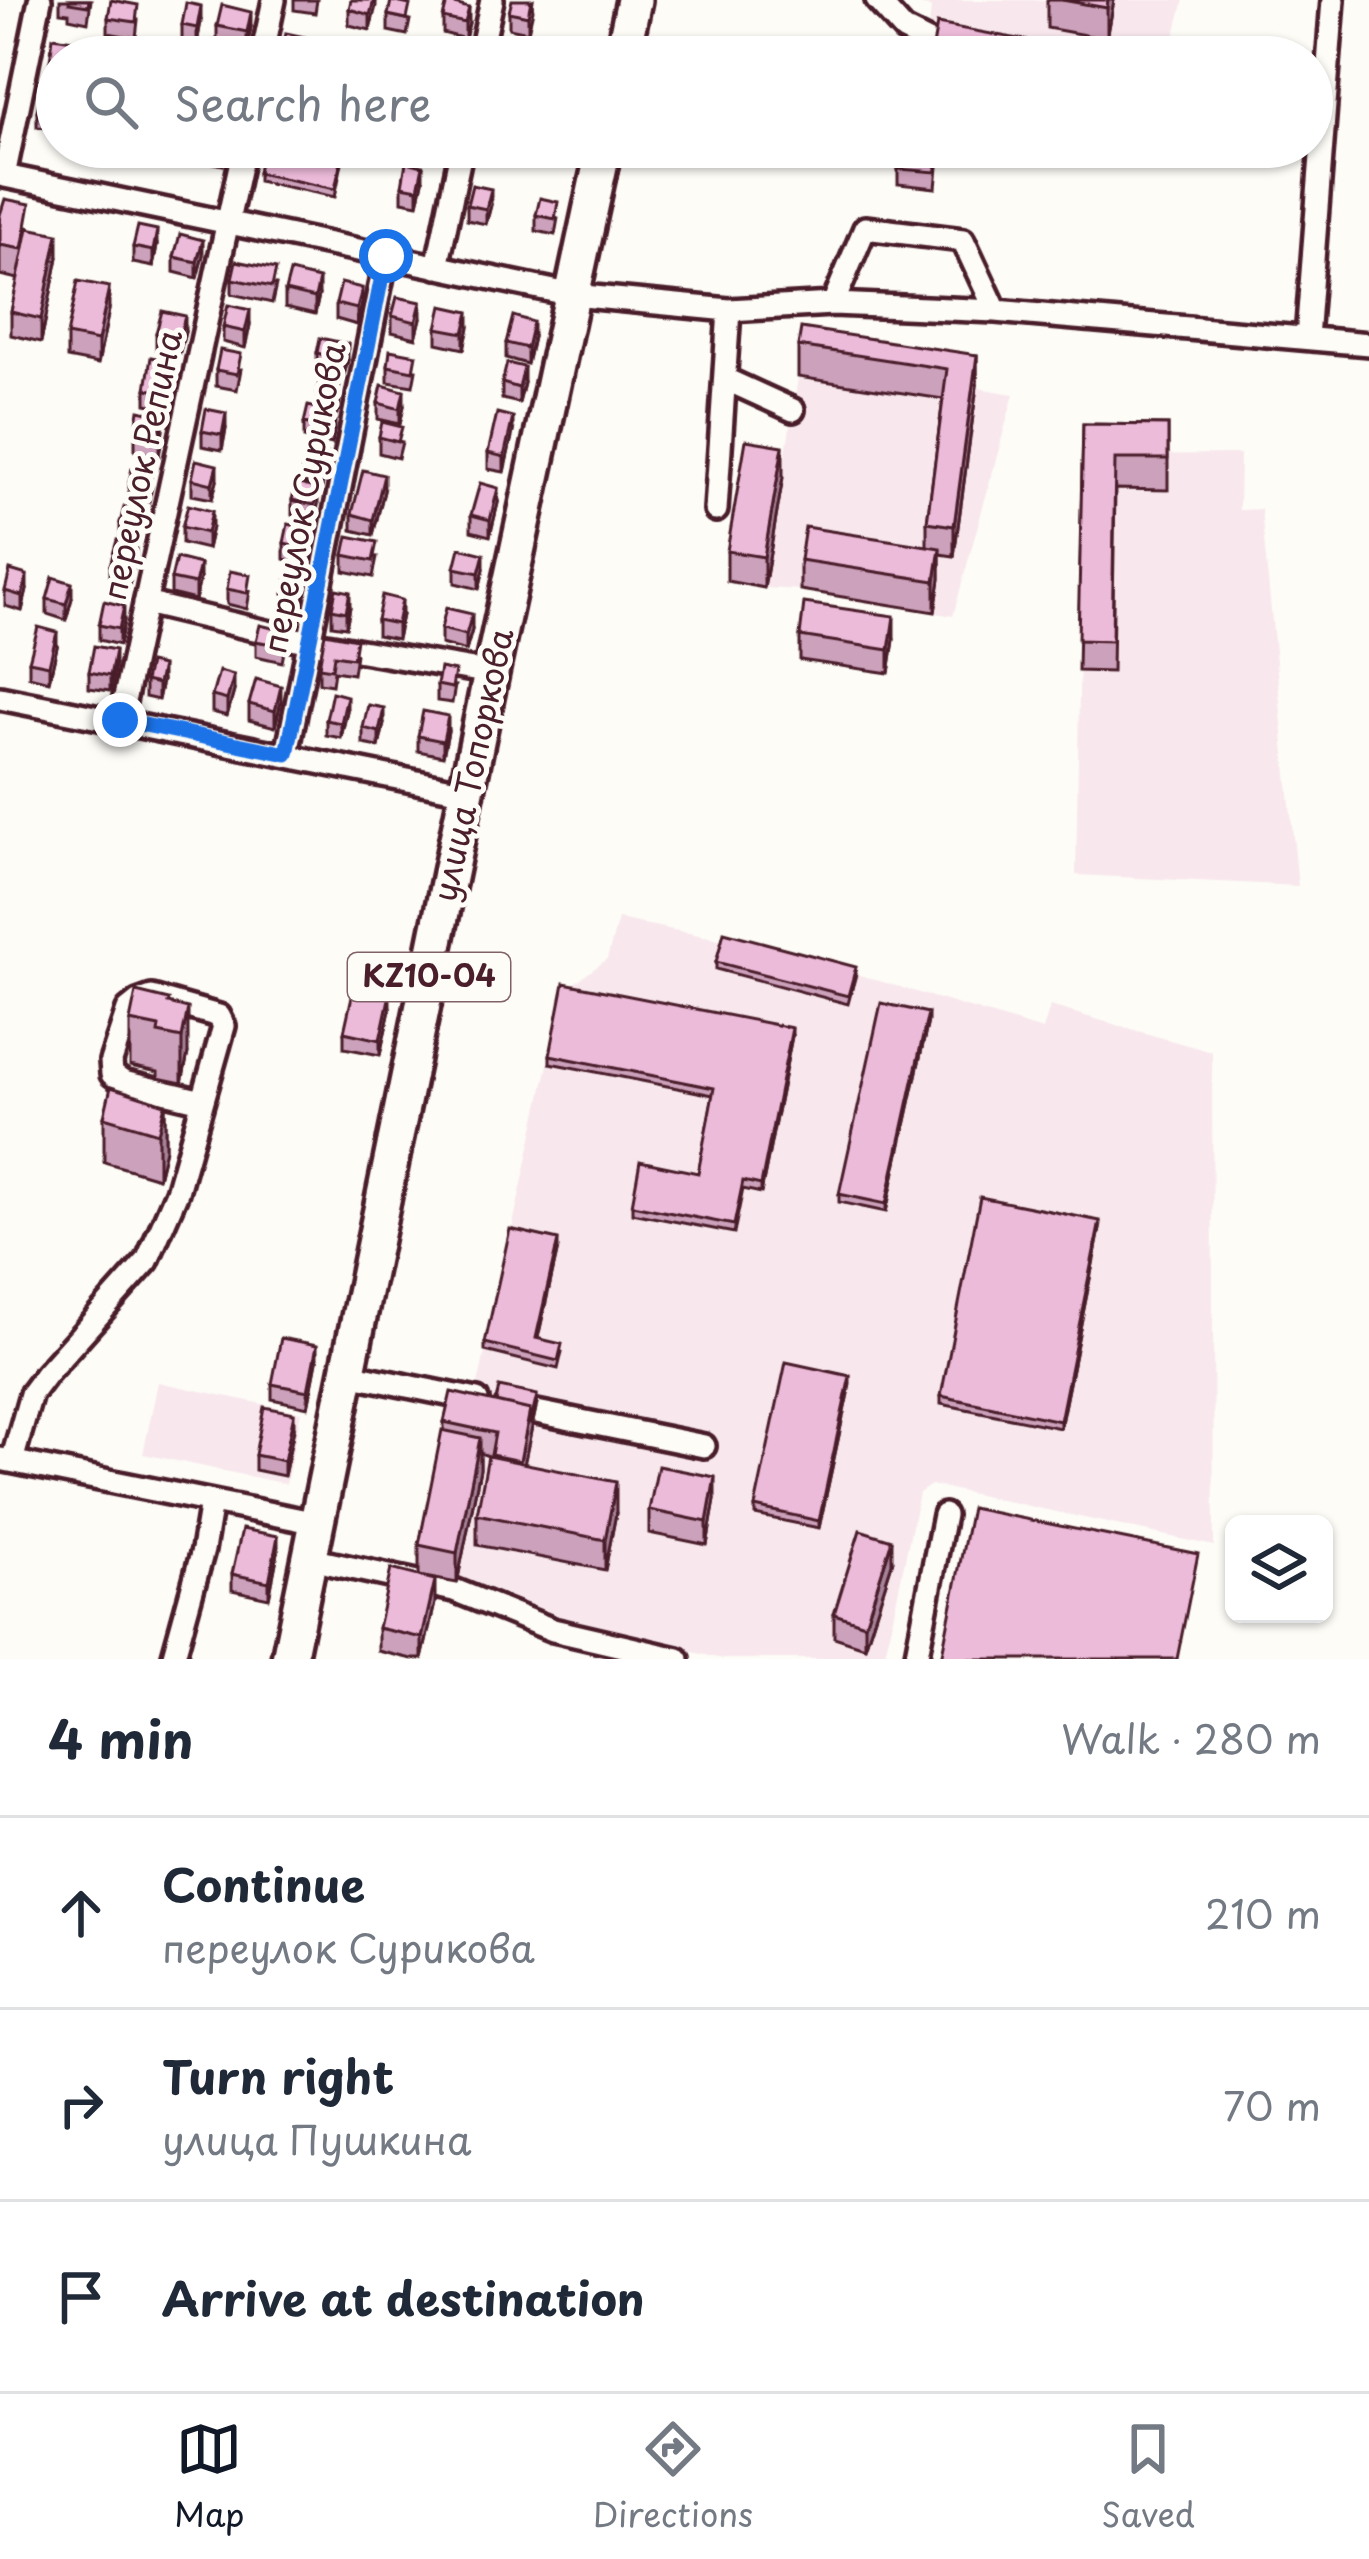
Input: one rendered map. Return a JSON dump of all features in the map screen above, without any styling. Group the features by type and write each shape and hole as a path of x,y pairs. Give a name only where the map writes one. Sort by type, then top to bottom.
{"highway":[{"path":"626,36 634,0"},
{"name":"KZ10-04","path":"573,295 600,168"},
{"name":"улица Топоркова","path":"289,1659 490,673 573,295"}],"street":[{"path":"40,0 2,176 573,295 729,310 833,304 996,311 1369,344"},
{"path":"266,36 274,0"},
{"path":"484,36 492,0"},
{"path":"877,0 904,30 916,36"},
{"path":"1330,36 1333,0"},
{"name":"переулок Репина","path":"120,720 240,168"},
{"path":"437,266 457,168"},
{"path":"1307,338 1320,168"},
{"path":"833,304 865,228 963,240 996,311"},
{"name":"переулок Сурикова","path":"287,754 386,256"},
{"path":"716,510 729,310"},
{"path":"725,379 794,410"},
{"path":"145,603 309,642 490,673"},
{"path":"0,698 467,791"},
{"path":"202,1101 123,1082 112,1074 111,1061 128,1010 137,1002 152,997 219,1016 224,1026 178,1192 147,1261 31,1394 6,1460 317,1523"},
{"path":"348,1374 704,1446"},
{"path":"172,1659 212,1502"},
{"path":"916,1659 944,1515"},
{"path":"310,1559 454,1590 553,1630 678,1659"}],"shaded area":[{"path":"1184,0 1175,36 928,36 931,8 912,3"},
{"path":"801,359 1014,394 953,616 764,588"},
{"path":"1240,454 1239,510 1261,509 1298,886 1076,875 1083,455"},
{"path":"618,919 856,974 1043,1030 1050,1006 1212,1052 1214,1546 931,1485 919,1493 884,1659 723,1659 554,1620 457,1583 477,1389 564,991 607,959"},
{"path":"158,1382 301,1412 286,1484 143,1454"}],"building":[{"path":"111,0 138,5 136,22 108,18"},
{"path":"351,0 374,0 370,15 349,9"},
{"path":"512,0 531,0 528,16 509,12"},
{"path":"1062,0 1108,0 1107,8"},
{"path":"391,1 410,5 407,19 388,15"},
{"path":"447,2 469,8 465,23 443,18"},
{"path":"186,3 201,6 197,28 182,25"},
{"path":"222,5 251,12 247,32 217,26"},
{"path":"937,24 1002,36 935,36"},
{"path":"259,168 339,168 335,189 258,173"},
{"path":"405,168 423,168 418,189 402,186"},
{"path":"898,168 936,168 936,172"},
{"path":"472,185 491,189 486,209 467,205"},
{"path":"540,198 558,202 555,219 536,215"},
{"path":"5,199 30,204 22,249 0,245"},
{"path":"138,226 157,230 153,251 133,247"},
{"path":"28,228 58,234 41,319 11,312"},
{"path":"180,234 203,240 197,262 174,257"},
{"path":"236,261 276,269 272,287 232,279"},
{"path":"290,272 319,279 315,298 285,291"},
{"path":"78,281 109,287 98,341 67,335"},
{"path":"341,283 362,288 357,309 336,304"},
{"path":"397,297 421,302 416,322 392,316"},
{"path":"228,305 250,310 245,332 223,327"},
{"path":"442,306 469,312 464,333 437,328"},
{"path":"162,311 185,316 179,339 156,333"},
{"path":"513,316 533,322 527,348 506,343"},
{"path":"801,328 977,355 954,526 927,522 947,369 798,346"},
{"path":"320,338 348,344 344,360 317,353"},
{"path":"220,350 241,354 237,374 216,370"},
{"path":"390,350 416,355 413,371 388,366"},
{"path":"151,357 172,361 167,392 146,389"},
{"path":"507,363 524,367 519,388 502,383"},
{"path":"319,381 340,385 337,399 317,395"},
{"path":"382,385 404,391 400,409 378,403"},
{"path":"308,406 335,412 332,429 304,423"},
{"path":"206,409 226,413 222,435 202,431"},
{"path":"139,410 163,415 159,440 135,436"},
{"path":"497,413 513,417 504,457 488,453"},
{"path":"382,422 402,427 398,442 379,437"},
{"path":"1083,424 1168,425 1168,459 1115,459 1112,641 1078,640"},
{"path":"746,440 783,446 764,557 727,551"},
{"path":"307,449 326,453 322,472 302,468"},
{"path":"196,460 217,465 212,484 192,479"},
{"path":"132,468 152,472 149,487 129,482"},
{"path":"363,470 384,475 373,520 352,514"},
{"path":"296,483 318,489 314,505 292,500"},
{"path":"480,483 498,488 490,520 471,515"},
{"path":"188,505 212,511 207,533 182,527"},
{"path":"124,507 140,510 137,526 120,523"},
{"path":"288,524 310,529 306,548 284,543"},
{"path":"805,527 940,548 935,581 800,560"},
{"path":"348,536 377,542 373,561 344,555"},
{"path":"117,540 136,544 129,570 110,565"},
{"path":"460,548 484,554 479,573 455,568"},
{"path":"176,558 200,564 195,584 171,579"},
{"path":"10,570 27,575 22,596 5,591"},
{"path":"230,571 250,575 247,593 227,589"},
{"path":"288,574 300,577 295,601 283,599"},
{"path":"53,577 72,583 66,604 47,599"},
{"path":"336,589 350,592 346,612 332,609"},
{"path":"382,595 402,600 397,624 377,620"},
{"path":"104,601 124,606 119,629 99,625"},
{"path":"804,603 894,616 889,650 800,636"},
{"path":"446,608 472,614 466,635 441,629"},
{"path":"260,625 285,631 282,646 256,641"},
{"path":"38,627 57,632 49,665 29,661"},
{"path":"325,633 356,639 353,658 334,655 332,669 319,667"},
{"path":"94,646 115,650 110,676 89,672"},
{"path":"149,663 162,666 158,684 145,681"},
{"path":"440,668 455,671 452,688 437,685"},
{"path":"219,671 234,675 227,700 212,696"},
{"path":"256,679 281,686 275,711 249,704"},
{"path":"332,692 347,696 341,723 326,720"},
{"path":"368,705 384,708 379,732 363,728"},
{"path":"423,711 448,716 443,741 418,736"},
{"path":"724,932 856,967 848,996 716,962"},
{"path":"564,983 792,1028 761,1185 743,1181 734,1225 632,1205 640,1161 698,1173 714,1088 550,1055"},
{"path":"354,987 390,994 380,1040 344,1032"},
{"path":"136,992 188,1008 182,1038 130,1021"},
{"path":"881,1003 928,1013 886,1204 839,1194"},
{"path":"111,1087 165,1104 158,1133 104,1117"},
{"path":"980,1197 1100,1221 1060,1421 941,1396"},
{"path":"510,1229 558,1240 536,1338 562,1344 558,1361 485,1343"},
{"path":"281,1338 317,1345 308,1391 272,1384"},
{"path":"786,1362 850,1376 819,1521 755,1507"},
{"path":"499,1387 537,1395 530,1425 530,1410 496,1402"},
{"path":"451,1392 530,1410 520,1461 491,1455 495,1433 444,1422"},
{"path":"264,1407 294,1413 284,1461 255,1455"},
{"path":"442,1430 480,1438 457,1553 419,1545"},
{"path":"488,1456 616,1482 605,1540 477,1514"},
{"path":"658,1466 715,1477 707,1522 649,1510"},
{"path":"971,1508 1198,1554 1177,1659 941,1659"},
{"path":"242,1529 278,1536 269,1582 232,1574"},
{"path":"860,1530 892,1540 865,1624 834,1614"},
{"path":"391,1569 435,1580 422,1638 378,1628"}],"route":[{"path":"120,720 287,754 386,256"}]}
